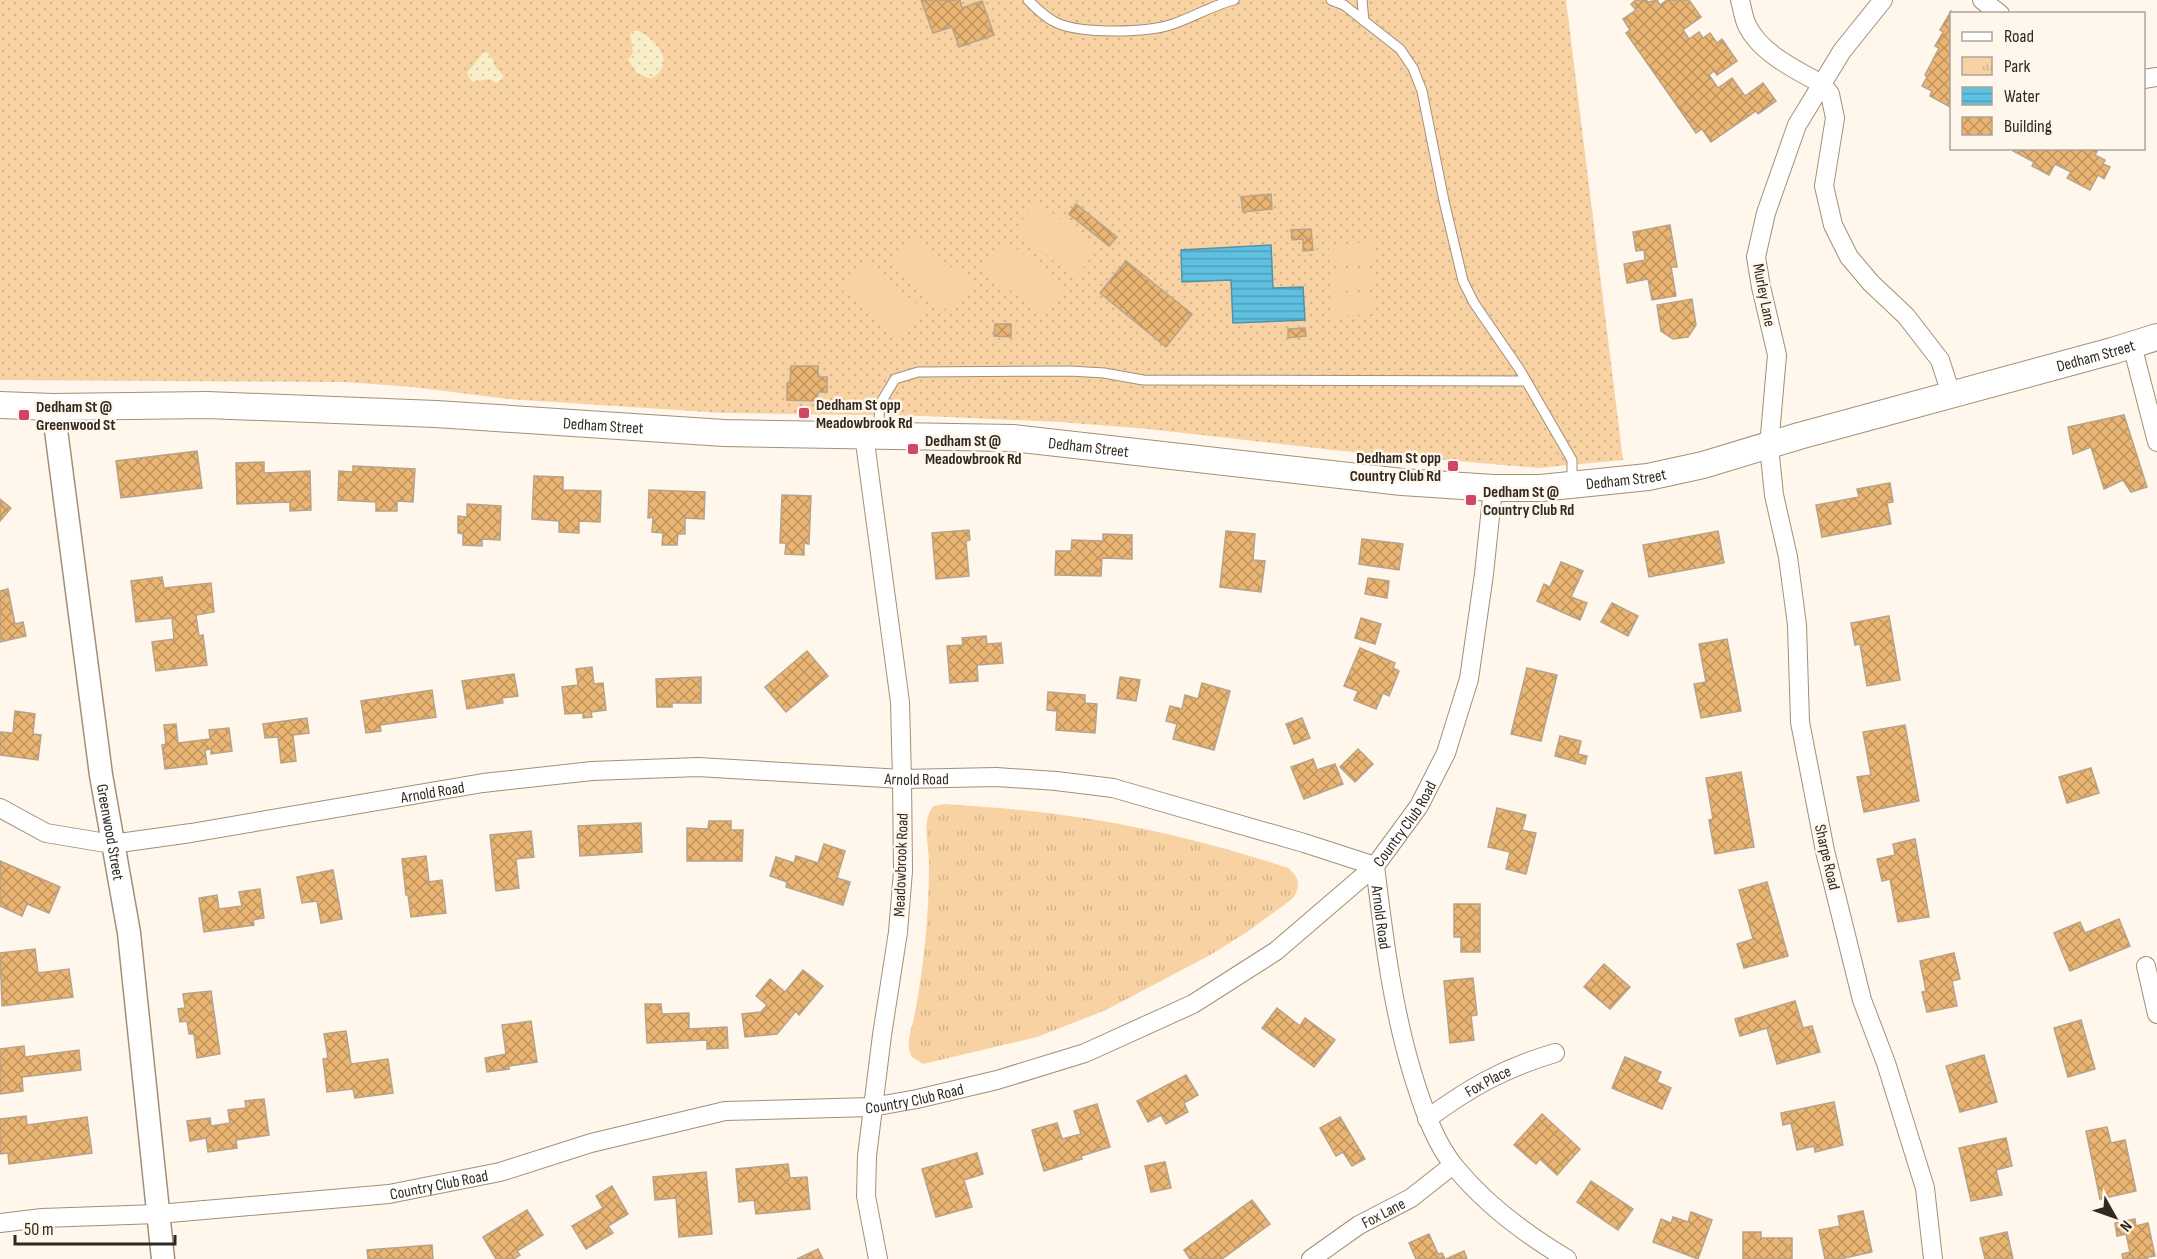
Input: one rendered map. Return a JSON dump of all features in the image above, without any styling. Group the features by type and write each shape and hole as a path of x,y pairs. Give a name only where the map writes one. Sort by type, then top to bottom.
{"main road":[{"name":"Dedham Street","path":"0,405 230,406 436,414 724,433 1013,438 1391,481 1492,488 1541,488 1648,477 1703,465 2157,337"}],"street":[{"path":"1740,0 1747,25 1763,45 1781,61 1822,84 1830,94 1835,118 1824,186 1833,225 1849,257 1871,283 1906,316 1940,360 1951,394"},
{"name":"Murley Lane","path":"1770,446 1777,355 1756,257 1766,213 1797,125 1842,51 1883,0"},
{"path":"1982,0 1997,12"},
{"path":"2132,345 2157,442"},
{"name":"Greenwood Street","path":"53,407 101,775 129,933 163,1259"},
{"name":"Meadowbrook Road","path":"871,435 900,702 903,871 898,932 867,1156 866,1196 878,1259"},
{"name":"Sharpe Road","path":"1770,446 1774,495 1788,557 1797,625 1800,722 1821,828 1862,999 1886,1063 1925,1188 1933,1259"},
{"name":"Country Club Road","path":"0,1223 42,1218 158,1214 389,1194 500,1172 591,1143 726,1111 872,1107 917,1099 997,1080 1085,1053 1192,1004 1276,951 1375,866 1419,806 1446,753 1469,679 1484,574 1492,488"},
{"name":"Arnold Road","path":"0,808 46,832 112,844 483,783 592,771 698,767 902,779 996,777 1056,781 1113,789 1304,843 1375,866 1390,984 1407,1057 1427,1119 1453,1165 1489,1204 1529,1236 1567,1259"},
{"path":"2146,966 2157,1014"},
{"name":"Fox Place","path":"1427,1119 1466,1091 1522,1062 1555,1053"},
{"name":"Fox Lane","path":"1311,1259 1359,1225 1411,1198 1453,1165"}],"lane":[{"path":"1028,0 1039,11 1058,23 1082,29 1127,30 1145,30 1172,24 1234,0"},
{"path":"1331,0 1344,5 1400,49 1413,68 1422,91 1463,281 1474,303 1525,381 1572,460 1572,485"},
{"path":"1362,0 1364,21"},
{"path":"871,435 880,404 895,379 918,372 1070,371 1143,380 1525,381"}],"green space":[{"path":"0,0 1566,0 1623,460 1538,468 1342,451 1149,429 1060,422 925,416 723,413 508,399 413,387 344,382 0,380"},
{"path":"1038,201 1097,250 1074,278 1015,229"},
{"path":"914,237 973,285 950,313 891,265"},
{"path":"1007,241 1066,289 1043,317 984,269"},
{"path":"1372,242 1373,262 1330,265 1329,245"},
{"path":"864,261 923,309 900,337 841,289"},
{"path":"1373,269 1374,289 1331,292 1330,271"},
{"path":"1375,293 1376,314 1333,316 1332,296"},
{"path":"944,804 1003,808 1091,819 1176,836 1288,868 1295,875 1298,887 1292,899 1247,932 1212,954 1106,1010 1037,1037 923,1064 912,1057 909,1043 921,980 927,921 928,818 934,806"}],"sand":[{"path":"637,30 657,45 663,59 663,66 659,73 651,79 637,73 628,60 633,53 630,33"},
{"path":"486,52 503,78 497,83 489,79 472,82 467,73"}],"water":[{"path":"1271,245 1273,288 1303,287 1305,320 1233,323 1231,280 1182,282 1181,250"}],"building":[{"path":"921,0 960,0 962,8 982,1 994,35 959,47 952,27 933,33"},
{"path":"1636,0 1648,2 1657,0 1660,5 1667,0 1689,0 1701,17 1683,30 1689,39 1699,32 1703,38 1710,33 1717,43 1722,39 1737,61 1717,75 1714,71 1709,75 1718,88 1732,78 1745,96 1763,83 1776,101 1758,114 1756,111 1711,142 1702,129 1696,133 1626,33 1630,30 1623,19 1636,10 1631,4"},
{"path":"1950,13 1950,107 1930,96 1932,91 1922,86 1939,48 1935,46 1943,32 1940,30"},
{"path":"2098,150 2095,155 2105,160 2103,164 2110,167 2104,179 2098,175 2090,190 2067,178 2071,172 2055,164 2049,175 2032,166 2034,162 2013,151"},
{"path":"1271,194 1272,209 1243,212 1241,197"},
{"path":"1076,204 1117,237 1109,246 1069,214"},
{"path":"1670,225 1677,267 1671,267 1676,296 1652,300 1648,279 1627,283 1624,264 1645,260 1644,250 1636,251 1633,232"},
{"path":"1311,229 1313,250 1303,251 1303,239 1292,240 1291,230"},
{"path":"1126,261 1192,314 1166,347 1100,293"},
{"path":"1692,299 1696,325 1688,337 1673,339 1661,331 1657,305"},
{"path":"995,324 1011,324 1011,337 994,336"},
{"path":"1305,328 1306,336 1288,338 1288,329"},
{"path":"791,366 818,366 818,377 827,377 827,392 818,392 817,401 787,400 787,383 790,383"},
{"path":"2124,415 2147,487 2131,492 2123,480 2104,489 2091,447 2073,454 2068,427"},
{"path":"197,451 202,488 121,498 116,461"},
{"path":"264,462 264,473 310,471 311,510 290,511 290,502 237,504 236,463"},
{"path":"353,466 415,469 413,502 397,501 397,511 376,511 376,502 338,500 339,471 353,472"},
{"path":"534,476 563,477 563,490 601,491 600,522 579,521 579,533 559,532 559,521 532,519"},
{"path":"1890,483 1893,502 1887,503 1891,524 1822,537 1816,505 1859,497 1857,489"},
{"path":"649,490 705,492 704,519 685,518 685,534 678,534 677,545 662,545 663,533 652,532 653,517 648,518"},
{"path":"782,495 811,496 809,544 804,543 804,555 785,554 786,543 780,543"},
{"path":"0,499 11,508 0,521"},
{"path":"467,504 501,506 500,540 482,539 482,546 463,545 463,534 458,533 458,516 467,517"},
{"path":"969,530 970,540 966,541 969,576 936,579 932,533"},
{"path":"1226,531 1255,534 1253,560 1265,561 1261,592 1220,587"},
{"path":"1718,531 1724,563 1649,577 1643,545"},
{"path":"1103,534 1132,535 1132,559 1102,558 1101,576 1055,575 1056,551 1071,551 1072,540 1103,541"},
{"path":"1362,539 1403,544 1399,570 1359,564"},
{"path":"1561,562 1583,571 1571,597 1587,603 1580,620 1537,601 1544,584 1550,587"},
{"path":"162,577 164,588 211,583 214,612 196,615 199,636 203,635 207,665 156,671 152,642 174,639 172,618 136,622 131,581"},
{"path":"1368,578 1389,581 1387,598 1365,594"},
{"path":"8,589 15,624 23,622 26,636 0,642 0,591"},
{"path":"1612,603 1638,616 1628,636 1601,622"},
{"path":"1889,616 1900,680 1867,686 1860,644 1855,645 1851,623"},
{"path":"1361,618 1381,624 1375,644 1355,638"},
{"path":"986,636 987,644 1001,643 1003,663 977,665 978,681 950,683 947,646 963,645 962,638"},
{"path":"1727,639 1741,711 1701,718 1694,684 1706,682 1699,644"},
{"path":"1360,648 1395,663 1393,668 1399,671 1389,696 1383,693 1376,709 1354,700 1358,691 1344,686"},
{"path":"807,651 828,676 786,712 765,687"},
{"path":"592,667 594,684 603,683 606,710 591,712 592,717 583,718 583,713 565,714 562,687 578,685 576,669"},
{"path":"1527,668 1557,675 1541,741 1511,734"},
{"path":"514,674 518,696 502,698 503,703 467,709 462,681"},
{"path":"701,677 701,703 672,703 672,707 657,707 656,679"},
{"path":"1120,677 1140,680 1136,701 1117,698"},
{"path":"1202,683 1230,691 1214,750 1173,739 1177,724 1166,721 1170,706 1182,709 1185,695 1198,699"},
{"path":"432,690 436,717 380,725 381,731 366,733 361,701"},
{"path":"1048,692 1085,695 1085,703 1097,704 1095,733 1056,730 1057,711 1047,710"},
{"path":"15,711 35,714 33,734 41,735 38,760 0,755 0,732 13,733"},
{"path":"307,718 309,733 293,735 296,761 281,763 278,737 265,738 263,724"},
{"path":"1302,718 1310,738 1294,744 1286,724"},
{"path":"176,724 178,743 210,739 209,730 229,728 232,751 211,754 211,749 205,750 207,764 165,769 162,745 166,744 164,725"},
{"path":"1905,725 1919,801 1864,812 1857,777 1871,775 1863,732"},
{"path":"1560,736 1581,741 1578,754 1587,756 1585,764 1555,756"},
{"path":"1358,749 1373,764 1355,782 1340,767"},
{"path":"1313,759 1317,770 1335,764 1343,784 1304,799 1291,767"},
{"path":"2091,768 2099,793 2067,803 2059,777"},
{"path":"1741,772 1754,847 1715,854 1709,820 1713,819 1706,778"},
{"path":"1497,808 1526,815 1522,830 1536,833 1526,874 1506,869 1510,852 1488,847"},
{"path":"709,821 731,821 731,830 743,830 742,861 687,861 687,828 708,829"},
{"path":"641,823 642,852 580,856 578,826"},
{"path":"531,831 534,857 516,859 519,888 496,891 490,835"},
{"path":"1915,839 1929,917 1898,922 1890,879 1882,881 1877,859 1895,855 1893,844"},
{"path":"824,844 845,851 837,878 850,882 843,905 786,887 787,882 770,876 776,857 794,863 796,856 818,863"},
{"path":"426,856 429,882 442,880 446,913 411,917 402,859"},
{"path":"0,861 60,887 49,913 27,904 22,916 0,906"},
{"path":"333,870 342,919 321,923 317,901 302,903 297,877"},
{"path":"1767,882 1788,956 1744,968 1737,944 1753,939 1739,890"},
{"path":"260,889 264,918 253,920 254,925 204,932 199,898 217,895 219,909 242,906 239,892"},
{"path":"1454,904 1480,904 1480,952 1461,952 1461,937 1454,937"},
{"path":"2119,919 2130,946 2070,971 2054,933 2080,922 2085,933"},
{"path":"35,949 38,973 69,969 73,997 2,1006 0,953"},
{"path":"1954,953 1960,979 1952,981 1957,1006 1927,1012 1922,992 1926,991 1920,961"},
{"path":"1604,964 1630,987 1610,1009 1584,987"},
{"path":"803,970 823,986 799,1015 796,1011 777,1034 745,1037 742,1014 761,1012 767,1005 756,996 770,979 785,992"},
{"path":"1473,978 1477,1015 1471,1016 1474,1040 1450,1043 1444,981"},
{"path":"211,991 220,1054 197,1058 194,1034 189,1034 187,1021 180,1022 178,1009 185,1008 183,994"},
{"path":"1795,1001 1803,1028 1812,1026 1820,1052 1777,1064 1767,1028 1740,1036 1735,1019"},
{"path":"645,1004 661,1004 662,1014 689,1013 689,1029 727,1027 728,1048 707,1049 707,1040 647,1043"},
{"path":"1277,1008 1300,1026 1305,1018 1335,1040 1314,1067 1262,1028"},
{"path":"2081,1020 2095,1069 2068,1077 2054,1028"},
{"path":"531,1021 537,1062 487,1072 485,1058 506,1054 502,1025"},
{"path":"346,1031 351,1064 388,1059 393,1093 355,1098 353,1089 327,1092 323,1059 328,1058 324,1034"},
{"path":"24,1046 25,1057 79,1050 81,1070 22,1077 23,1091 0,1094 0,1049"},
{"path":"1984,1055 1997,1102 1960,1112 1946,1066"},
{"path":"1625,1057 1661,1072 1657,1082 1671,1088 1662,1109 1612,1088"},
{"path":"1186,1075 1198,1095 1184,1103 1188,1112 1166,1124 1161,1115 1148,1122 1137,1101"},
{"path":"264,1099 269,1135 236,1140 237,1148 208,1152 206,1138 190,1141 187,1121 210,1118 211,1126 230,1123 228,1110 246,1108 245,1101"},
{"path":"1834,1102 1843,1145 1815,1152 1814,1146 1797,1150 1791,1123 1783,1125 1781,1113"},
{"path":"1097,1104 1110,1147 1044,1171 1032,1130 1057,1123 1062,1139 1081,1134 1074,1111"},
{"path":"1542,1114 1580,1149 1557,1175 1540,1159 1536,1164 1514,1145"},
{"path":"26,1116 27,1125 87,1117 92,1153 9,1164 8,1153 0,1154 0,1119"},
{"path":"1340,1117 1365,1159 1352,1166 1343,1152 1336,1156 1320,1128"},
{"path":"2107,1127 2111,1143 2125,1140 2136,1191 2100,1199 2086,1131"},
{"path":"2006,1138 2012,1166 1996,1170 2002,1195 1971,1201 1959,1148"},
{"path":"977,1153 983,1174 964,1180 972,1207 936,1217 922,1169"},
{"path":"1165,1162 1171,1188 1151,1192 1145,1166"},
{"path":"788,1164 790,1178 807,1177 810,1209 756,1214 754,1200 739,1202 736,1169"},
{"path":"706,1172 712,1234 679,1237 676,1198 655,1200 653,1177"},
{"path":"1591,1181 1633,1209 1618,1230 1577,1202"},
{"path":"612,1186 628,1214 608,1226 613,1233 586,1249 572,1226 603,1208 596,1196"},
{"path":"1252,1200 1270,1224 1222,1259 1190,1259 1184,1250"},
{"path":"527,1210 543,1235 517,1251 520,1255 514,1259 496,1259 483,1237"},
{"path":"1863,1211 1872,1252 1840,1259 1825,1259 1819,1230 1840,1226 1838,1216"},
{"path":"1691,1212 1712,1220 1698,1259 1653,1242 1661,1219 1671,1223 1673,1217 1688,1222"},
{"path":"2135,1219 2136,1226 2148,1223 2155,1256 2147,1257 2148,1259 2123,1259 2122,1254 2130,1252 2126,1234 2117,1236 2115,1223"},
{"path":"1743,1232 1761,1232 1761,1238 1792,1238 1792,1259 1743,1259"},
{"path":"2007,1232 2013,1259 1985,1259 1980,1238"},
{"path":"1429,1234 1438,1254 1442,1253 1445,1259 1416,1259 1409,1243"},
{"path":"432,1245 433,1259 368,1259 367,1250"},
{"path":"818,1249 823,1259 797,1259"},
{"path":"1464,1251 1467,1259 1446,1259"}],"place":[{"name":"Dedham St opp Meadowbrook Rd","path":"804,413"},
{"name":"Dedham St @ Greenwood St","path":"24,415"},
{"name":"Dedham St @ Meadowbrook Rd","path":"913,449"},
{"name":"Dedham St opp Country Club Rd","path":"1453,466"},
{"name":"Dedham St @ Country Club Rd","path":"1471,500"}]}
